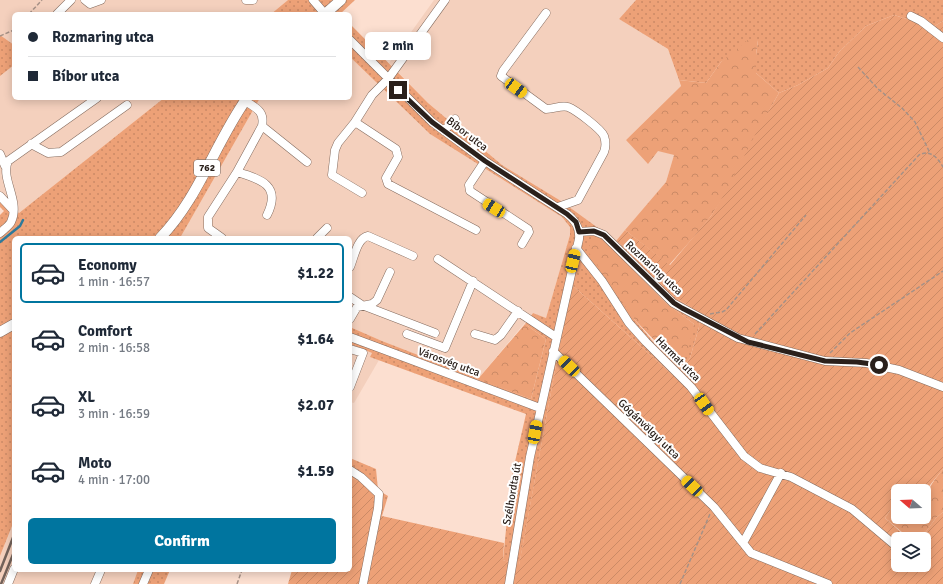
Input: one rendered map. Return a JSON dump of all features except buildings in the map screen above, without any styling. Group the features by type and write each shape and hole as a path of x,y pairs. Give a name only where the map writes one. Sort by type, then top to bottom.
{"main road":[{"path":"327,12 341,0"},
{"name":"762","path":"164,236 186,206 236,114 245,100"},
{"path":"0,332 12,325"}],"street":[{"path":"59,12 71,0"},
{"path":"85,0 90,4 100,0"},
{"path":"246,0 253,0"},
{"path":"313,0 323,12"},
{"path":"362,193 332,175 335,150 338,143 355,122 372,95 388,79 445,0"},
{"path":"546,12 503,71 501,76 546,109 554,109 562,106 569,107 599,128 604,136 606,145 604,152 578,200 558,207"},
{"path":"911,16 921,21 943,38"},
{"name":"Bíbor utca","path":"352,42 432,122 485,161 503,169 558,207 571,217 578,225 579,232"},
{"path":"5,166 8,161 94,100"},
{"path":"219,236 208,228 208,217 262,126 263,118 260,110 247,100"},
{"path":"31,144 48,153 61,152 127,105"},
{"path":"444,131 455,119"},
{"path":"355,122 396,149 398,157 386,178 388,184 476,230"},
{"path":"262,126 307,162"},
{"path":"471,151 476,144"},
{"path":"0,154 5,166 5,174 13,200 11,222 0,233"},
{"path":"485,161 470,185 470,191 528,229 529,232 522,244"},
{"path":"236,172 260,179 269,188 272,198 267,215"},
{"path":"0,196 13,210"},
{"path":"319,236 327,228"},
{"name":"Rozmaring utca","path":"579,232 594,231 604,235 674,303 748,342 825,361 866,362 908,373 943,387"},
{"path":"540,408 579,232"},
{"path":"352,262 360,241 364,236 368,236 414,256"},
{"name":"Harmat utca","path":"576,248 602,281 629,323 691,387 738,450 760,468 781,473 852,509 891,541"},
{"path":"438,259 556,337"},
{"path":"352,314 354,310 362,305 372,304 377,300 390,272"},
{"path":"407,334 445,348 473,281"},
{"path":"352,298 362,305 435,333"},
{"path":"475,334 495,340 501,335 518,311"},
{"name":"Városvég utca","path":"353,339 540,408"},
{"path":"352,349 363,353 352,382"},
{"name":"Gógánvölgyi utca","path":"553,351 714,507 751,553 828,584"},
{"name":"Szélhordta út","path":"509,584 521,503 540,408"},
{"path":"352,471 361,476 378,494 378,508 363,584"},
{"path":"743,543 781,473"},
{"path":"8,584 13,572"},
{"path":"95,584 100,572"},
{"path":"143,584 148,572"}],"path":[{"path":"31,12 42,0"},
{"path":"0,36 12,31"},
{"path":"858,67 878,89 902,108 915,122 931,154"},
{"path":"748,342 919,155 924,152 931,154 939,160 943,167"},
{"path":"698,316 726,310 806,215"},
{"path":"825,361 838,344 850,333 943,271"},
{"path":"680,584 714,507"},
{"path":"237,584 241,572"}],"shaded area":[{"path":"0,0 288,0 273,12 12,12 12,44 0,35"},
{"path":"434,0 636,0 619,19 668,49 681,86 626,140 674,155 666,182 616,241 561,201 502,165 428,103 389,63"},
{"path":"352,59 430,134 562,217 570,227 570,235 546,318 533,313 478,379 352,328 352,236 181,236 259,100 352,100"},
{"path":"12,67 12,100 161,100 19,213 0,195 0,76"},
{"path":"352,345 372,353 371,357 379,360 354,403 352,402"},
{"path":"12,526 12,572 137,572 133,584 0,584 0,556"}],"green space":[{"path":"288,0 355,0 342,12 273,12"},
{"path":"636,0 943,0 943,21 933,27 894,15 866,26 839,52 828,68 798,85 779,93 756,73 758,40 721,62 706,83 679,80 668,49 619,19"},
{"path":"894,15 933,27 943,21 943,469 931,484 891,484 891,509 885,518 901,532 891,532 891,572 931,572 931,532 926,532 936,518 943,512 943,584 288,584 291,572 352,572 352,478 365,484 373,495 373,514 504,543 503,560 519,565 571,284 675,377 690,358 699,327 700,313 667,292 660,282 635,255 616,241 625,230 670,265 711,216 728,188 758,129 779,93 798,85 828,68 839,52 866,26"},
{"path":"352,26 428,103 502,165 561,201 635,255 660,282 667,292 700,313 699,327 690,358 675,377 571,284 519,566 503,560 511,479 526,414 370,357 372,353 352,345 352,328 531,399 546,339 525,324 533,313 546,318 570,235 570,227 562,217 430,134 352,59","holes":["599,235 666,303 694,324 677,364 656,345 634,319"]},
{"path":"0,35 12,44 12,67 0,76"},
{"path":"749,39 758,40 756,73 779,93 738,172 720,202 696,235 669,265 625,230 666,182 674,155 658,151 648,164 626,140 681,86 679,80 706,83 721,62"},
{"path":"161,100 259,100 181,236 12,236 12,526 0,556 0,215 4,211 0,207 0,195 19,213"},
{"path":"599,235 666,303 694,324 688,351 677,364 634,319 587,250 594,238"},
{"path":"525,324 546,339 531,399 478,379"},
{"path":"352,459 376,469 378,490 388,496 382,516 372,514 373,501 369,491 361,483 352,478"},
{"path":"943,469 943,512 936,518 926,532 902,532 892,524 931,524 931,486"},
{"path":"891,509 891,523 885,518"},
{"path":"137,572 169,572 164,584 133,584"}],"waterway":[{"path":"0,242 20,226 23,220"}],"railway":[{"path":"0,571 12,540"},
{"path":"1,584 12,557"}],"route":[{"path":"398,90 432,122 485,161 571,217 576,222 579,232 588,230 600,232 604,235 674,303 682,308 748,342 802,354 825,361 866,362 879,365"}]}
